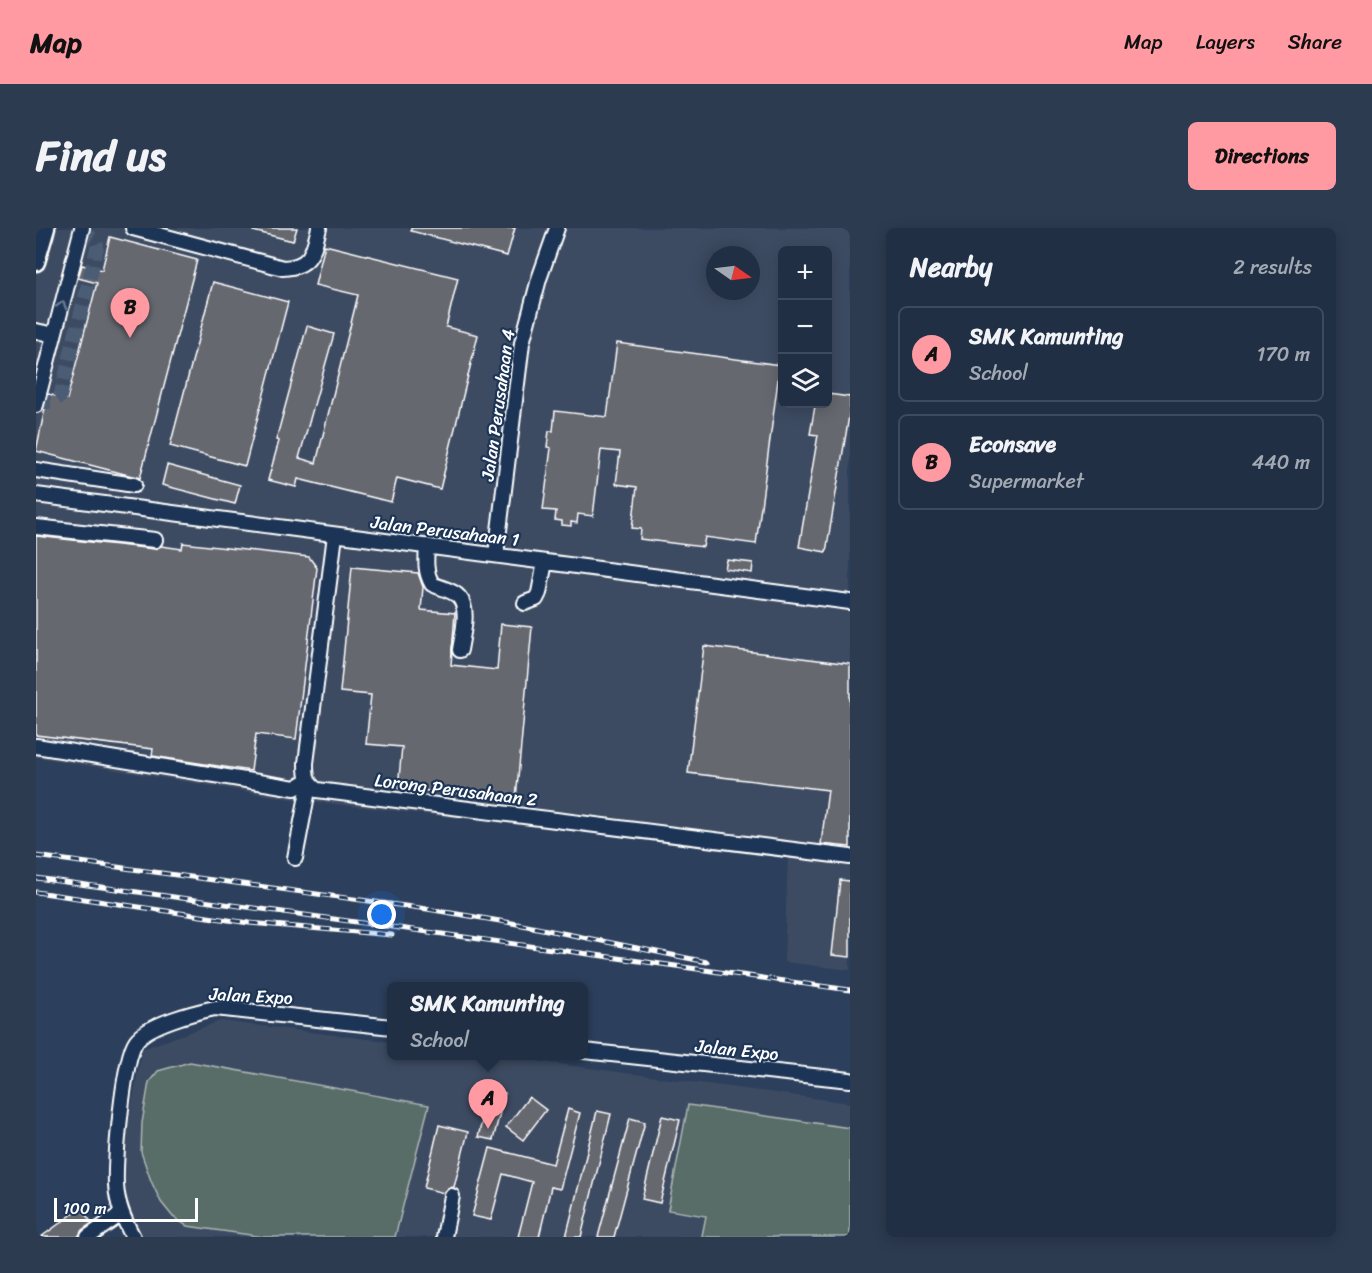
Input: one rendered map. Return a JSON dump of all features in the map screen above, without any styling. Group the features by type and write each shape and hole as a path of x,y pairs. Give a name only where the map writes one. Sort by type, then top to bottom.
{"main road":[{"path":"36,262 45,228"}],"street":[{"path":"133,228 183,235 271,266 294,268 303,265 310,256 319,228"},
{"name":"Jalan Perusahaan 4","path":"496,555 522,343 539,279 557,228"},
{"path":"37,399 81,231"},
{"path":"36,331 54,335"},
{"path":"36,470 134,485"},
{"name":"Jalan Perusahaan 1","path":"36,495 850,602"},
{"path":"36,527 155,540"},
{"path":"295,858 308,783 306,763 335,535"},
{"path":"427,546 427,575 432,584 459,596 463,604 460,650"},
{"path":"525,603 536,599 539,593 545,562"},
{"path":"36,746 294,788 308,783"},
{"name":"Lorong Perusahaan 2","path":"308,783 316,790 326,792 850,857"},
{"name":"Jalan Expo","path":"133,1237 121,1214 116,1186 121,1116 130,1056 136,1041 147,1031 198,1011 215,1008 387,1026"},
{"name":"Jalan Expo","path":"588,1051 850,1080"},
{"path":"444,1237 452,1196"},
{"path":"88,1237 121,1214"}],"shaded area":[{"path":"36,228 850,228 850,970 784,962 788,856 290,799 36,757"},
{"path":"221,1021 387,1041 387,1060 529,1060 850,1103 850,1237 140,1237 130,1219 123,1169 126,1138 142,1049"}],"green space":[{"path":"190,1062 429,1105 395,1237 264,1237 187,1226 173,1217 161,1202 141,1152 142,1123 149,1082 158,1071"},
{"path":"688,1105 850,1128 850,1237 705,1237 702,1236 706,1216 668,1210"}],"building":[{"path":"254,228 297,228 293,241 253,231"},
{"path":"411,228 515,228 507,256 411,231"},
{"path":"110,237 197,260 140,478 36,451 48,394 67,399 97,283 78,278 82,265 102,270"},
{"path":"325,245 458,278 446,327 478,335 440,489 397,478 391,502 298,479 296,487 268,480 279,441 276,440 307,326 334,334 299,458 316,463 358,295 315,285"},
{"path":"213,282 288,302 245,466 170,446"},
{"path":"617,343 778,365 778,380 756,544 705,537 703,547 640,539 641,529 632,528 637,487 616,484 620,452 601,450 593,516 578,514 577,523 571,522 571,526 562,525 562,521 555,520 556,511 543,510 551,448 547,447 549,431 553,431 555,411 607,417"},
{"path":"832,395 850,397 850,410 826,552 799,547 818,435 810,434 815,408 832,408"},
{"path":"167,465 240,485 235,504 162,485"},
{"path":"36,536 154,549 161,546 182,549 183,543 309,557 317,568 296,739 256,734 251,771 152,756 153,749 36,735"},
{"path":"727,560 753,563 752,573 725,569"},
{"path":"352,567 418,573 423,587 421,610 455,613 451,665 497,670 501,624 532,627 516,799 398,788 402,747 366,744 371,695 340,692"},
{"path":"704,646 850,664 850,847 821,844 828,790 688,773"},
{"path":"840,880 850,881 850,957 832,955"},
{"path":"490,1089 505,1093 493,1140 478,1137"},
{"path":"529,1097 546,1110 523,1140 506,1127"},
{"path":"568,1109 580,1113 560,1189 551,1187 539,1237 518,1237 532,1182 503,1174 491,1220 472,1216 490,1148 553,1164"},
{"path":"597,1111 611,1114 581,1237 566,1237"},
{"path":"662,1116 680,1120 660,1203 642,1199"},
{"path":"630,1118 645,1122 614,1237 598,1237"},
{"path":"439,1125 468,1132 454,1187 444,1193 424,1188"},
{"path":"81,1208 92,1223 82,1230 78,1237 41,1237"}],"tunnel":[{"path":"37,402 52,402 60,397 97,248 94,240 81,234"}],"railway":[{"path":"36,856 427,909 512,923 707,962"},
{"path":"36,878 850,990"},
{"path":"36,892 249,923 392,935"}],"place":[{"name":"Econsave","path":"130,338"},
{"name":"SMK Kamunting","path":"488,1129"}]}
